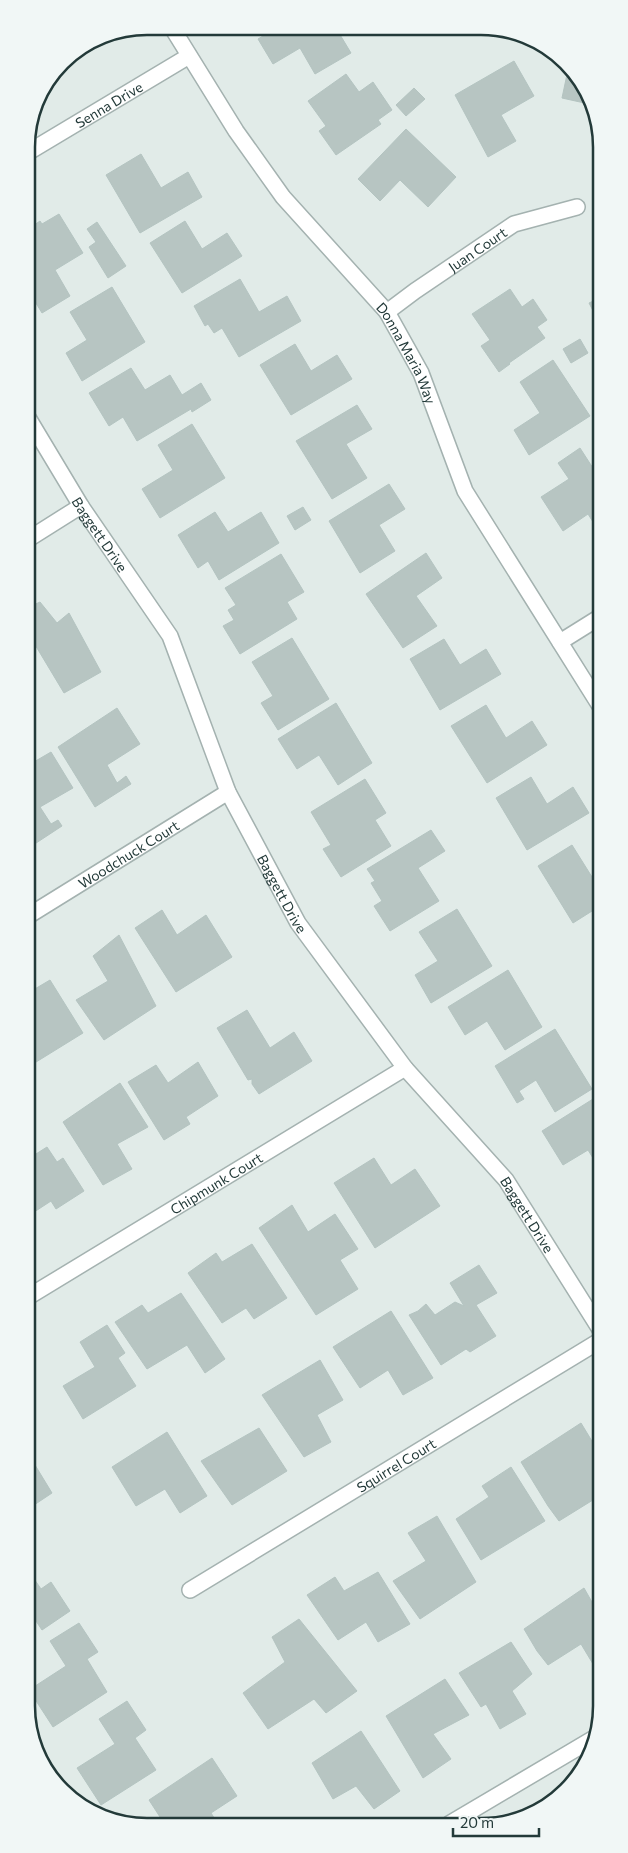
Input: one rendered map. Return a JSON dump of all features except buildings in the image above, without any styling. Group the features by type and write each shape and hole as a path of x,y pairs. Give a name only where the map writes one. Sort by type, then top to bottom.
{"street":[{"name":"Donna Maria Way","path":"176,35 236,131 282,197 387,312 421,373 465,491 593,695"},
{"name":"Senna Drive","path":"35,148 189,56"},
{"name":"Juan Court","path":"387,312 514,224 577,207"},
{"name":"Baggett Drive","path":"35,429 81,506 170,636 228,792 298,923 405,1068 506,1180 593,1319"},
{"path":"35,535 81,506"},
{"path":"560,642 593,621"},
{"name":"Woodchuck Court","path":"35,912 228,792"},
{"name":"Chipmunk Court","path":"35,1293 405,1068"},
{"name":"Squirrel Court","path":"190,1590 593,1345"},
{"path":"459,1818 587,1742"}]}
